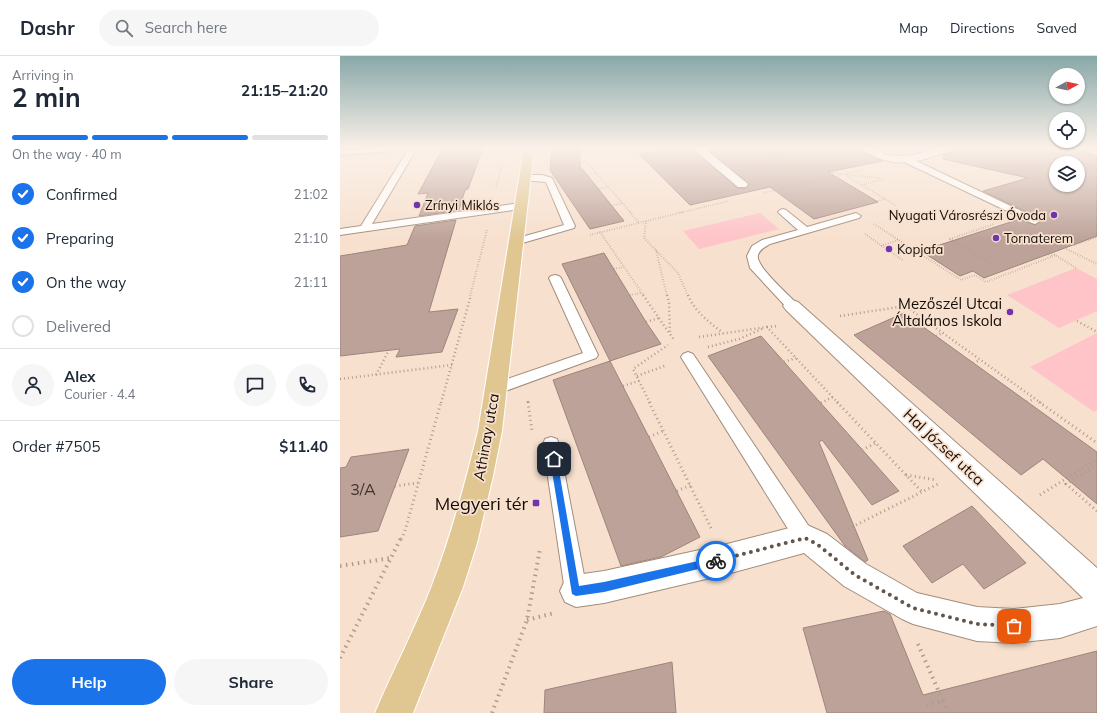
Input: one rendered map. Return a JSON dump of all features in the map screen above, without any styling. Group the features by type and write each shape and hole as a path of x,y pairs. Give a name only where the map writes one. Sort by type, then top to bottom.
{"main road":[{"name":"Athinay utca","path":"394,713 439,609 465,534 480,476 490,431 524,179"}],"street":[{"path":"735,179 742,184"},
{"name":"Hal József utca","path":"800,313 1097,589"},
{"path":"576,591 604,587 811,541 855,575 899,601 913,608 977,624 1014,626 1060,621 1097,610"}],"lane":[{"path":"364,229 394,179"},
{"path":"515,242 570,226 549,180 544,179"},
{"path":"946,179 1035,221"},
{"path":"340,232 520,206"},
{"path":"783,212 805,230"},
{"path":"800,313 754,266 752,256 756,248 766,242 856,216"},
{"path":"495,389 591,355 555,278"},
{"path":"683,351 811,541"},
{"path":"551,444 576,591"}],"path":[{"path":"340,658 404,531 452,365 472,290 499,179"},
{"path":"601,179 639,223"},
{"path":"812,179 815,181"},
{"path":"852,179 896,206"},
{"path":"862,185 885,179"},
{"path":"599,189 609,187"},
{"path":"877,201 885,199"},
{"path":"612,206 622,203"},
{"path":"843,219 904,261"},
{"path":"646,221 644,238 678,273 691,303 704,319 723,334"},
{"path":"868,221 961,280 975,275 986,282 1056,255"},
{"path":"991,263 950,238 998,223"},
{"path":"600,232 670,335 683,351"},
{"path":"1074,245 1097,237"},
{"path":"882,246 899,240"},
{"path":"1032,240 1076,268"},
{"path":"1039,244 1032,246 1052,256"},
{"path":"656,250 669,303 670,335"},
{"path":"614,269 624,267"},
{"path":"630,295 642,293"},
{"path":"756,332 800,313 905,306 1097,443"},
{"path":"646,322 659,318"},
{"path":"1077,320 1097,332"},
{"path":"695,338 767,327"},
{"path":"767,327 922,492"},
{"path":"936,336 942,333"},
{"path":"681,340 674,340 633,368 714,533"},
{"path":"376,375 389,350"},
{"path":"784,362 796,358"},
{"path":"973,363 980,360"},
{"path":"340,379 452,365"},
{"path":"623,386 639,381"},
{"path":"820,402 832,397"},
{"path":"1027,402 1035,399"},
{"path":"649,437 664,431"},
{"path":"862,450 876,443"},
{"path":"1014,512 1097,459"},
{"path":"1097,465 1066,484 1097,511"},
{"path":"811,541 922,492 943,481 906,475"},
{"path":"395,486 418,483"},
{"path":"677,491 691,485"},
{"path":"340,566 391,558"},
{"path":"899,601 948,713"},
{"path":"927,705 943,701"}],"shaded area":[{"path":"760,213 779,229 699,249 683,231"},
{"path":"1076,268 1097,279 1097,311 1059,328 1007,295"},
{"path":"1097,333 1097,410 1094,412 1030,367"}],"building":[{"path":"426,179 472,179 468,189 465,190 459,210 419,216 428,193 418,194"},
{"path":"556,179 590,179 624,221 590,229"},
{"path":"664,179 727,179 738,188 746,188 749,184 743,179 839,179 878,202 814,219 770,187 690,205"},
{"path":"1026,179 1049,179 1049,192 1085,192 1085,179 1097,179 1097,236 984,278 973,271 960,276 921,251 1020,219 1035,225 1041,221 1039,218 983,191"},
{"path":"456,220 429,312 458,309 442,352 396,357 400,349 340,356 340,256 407,245 415,226"},
{"path":"604,253 661,344 610,361 562,264"},
{"path":"904,313 1097,452 1097,504 1043,459 1021,475 854,335"},
{"path":"761,336 899,491 872,505 822,440 819,442 868,560 865,562 845,546 708,356"},
{"path":"610,361 700,537 661,557 621,566 553,380"},
{"path":"409,449 378,531 340,537 340,468 346,467 351,457"},
{"path":"972,506 1026,563 984,589 963,564 932,583 903,546"},
{"path":"884,611 890,614 923,695 1097,651 1097,713 827,713 803,628"},
{"path":"672,662 676,713 544,713 545,690"}],"way so far":[{"path":"716,561 805,538 817,544 836,558 855,575 913,608 977,624 1014,626"}],"place":[{"name":"Zrínyi Miklós","path":"417,205"},
{"name":"Nyugati Városrészi Óvoda","path":"1054,215"},
{"name":"Tornaterem","path":"996,238"},
{"name":"Kopjafa","path":"889,249"},
{"name":"Mezőszél Utcai Általános Iskola","path":"1010,312"},
{"name":"Megyeri tér","path":"536,503"}],"route":[{"path":"554,459 576,591 604,587 716,561"}]}
